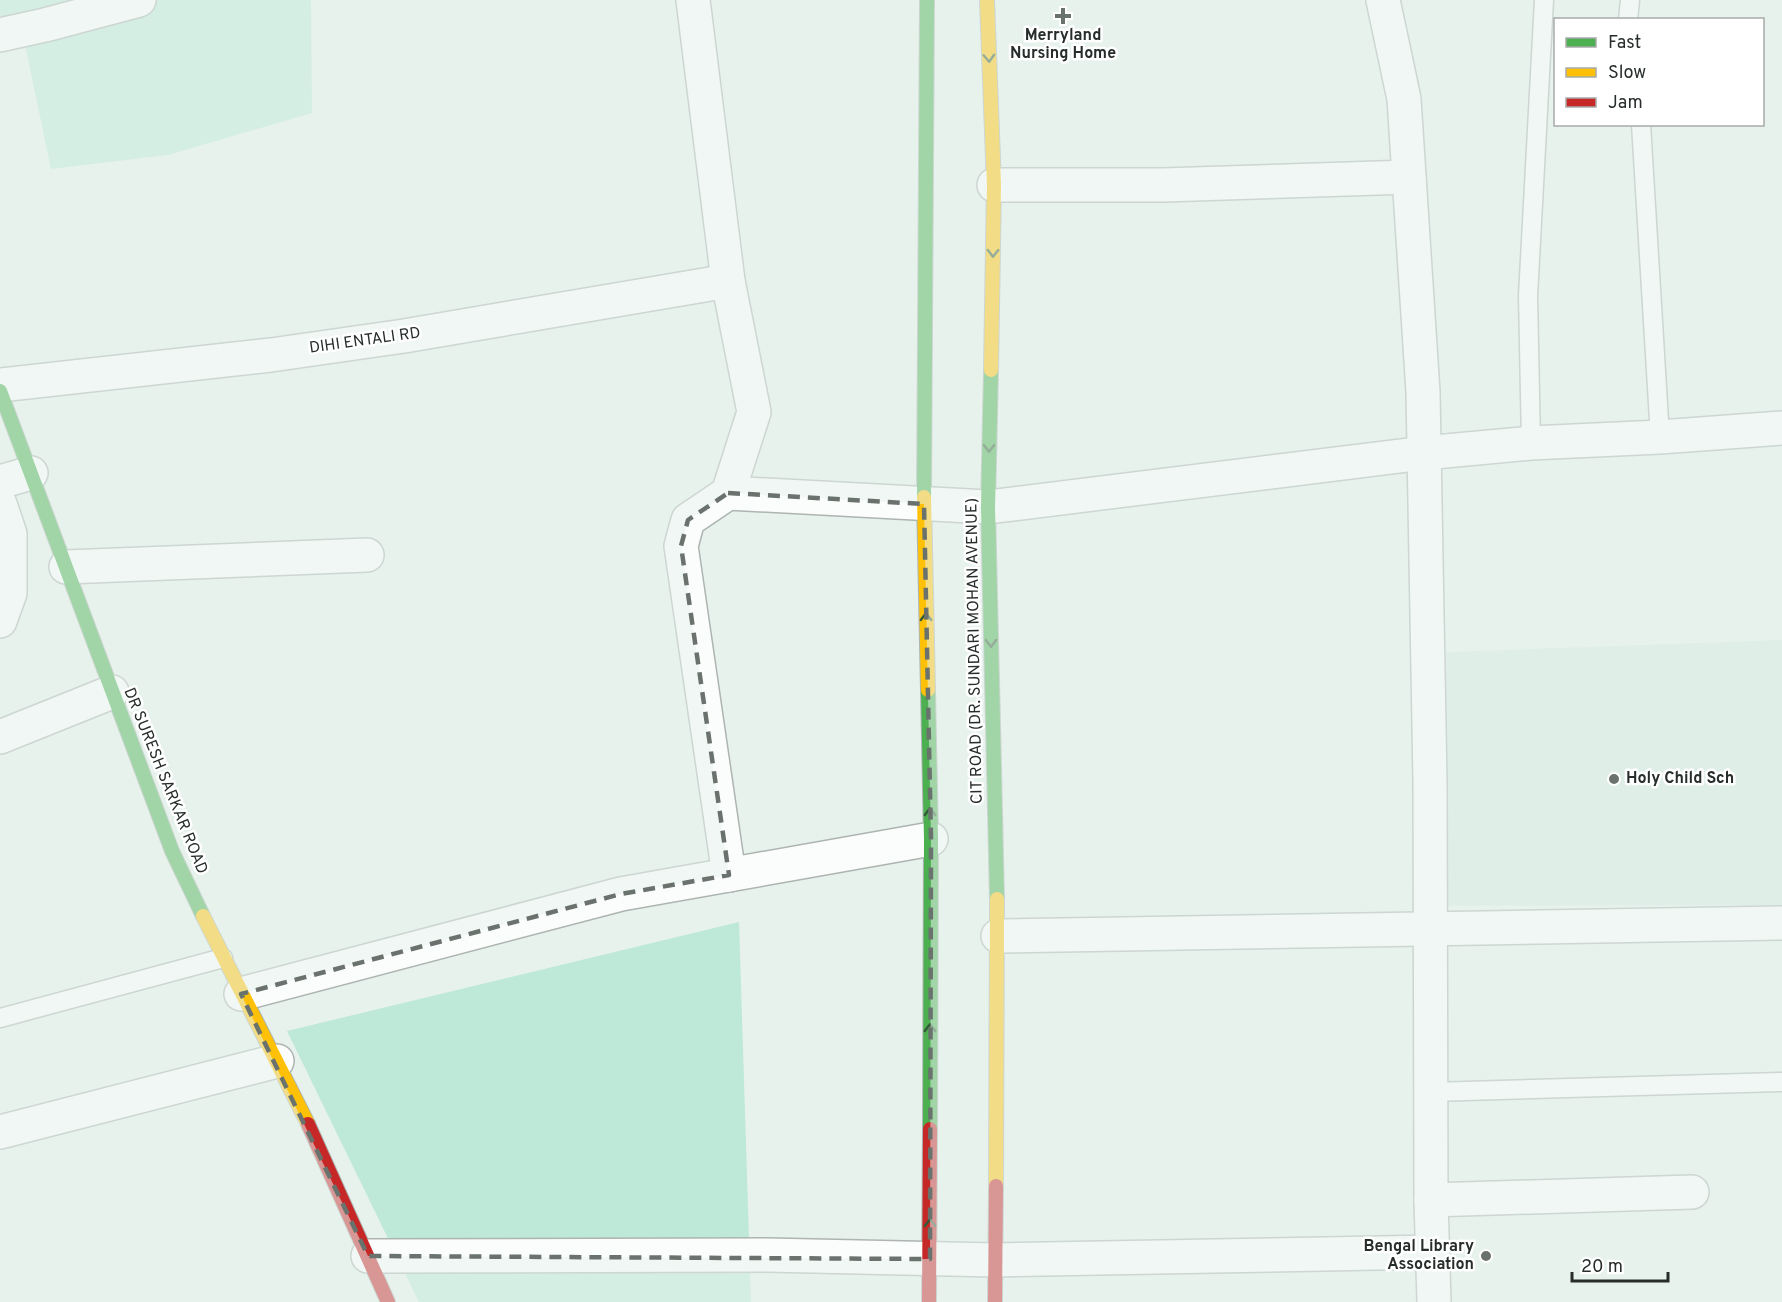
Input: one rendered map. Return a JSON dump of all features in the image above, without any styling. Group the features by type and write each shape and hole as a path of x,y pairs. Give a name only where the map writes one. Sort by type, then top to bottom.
{"main road":[{"path":"927,0 924,504 931,839 929,1302"},
{"name":"CIT ROAD (DR. SUNDARI MOHAN AVENUE)","path":"987,0 994,185 988,507 998,936 995,1302"},
{"name":"DR SURESH SARKAR ROAD","path":"0,392 15,477 66,567 172,851 223,958 313,1134 388,1302"}],"street":[{"path":"0,34 45,25 139,0"},
{"path":"693,0 728,281 754,412 728,493"},
{"path":"1383,0 1404,99 1423,392 1434,1302"},
{"path":"994,185 1163,185 1409,177"},
{"name":"DIHI ENTALI RD","path":"0,385 271,355 404,336 728,281"},
{"path":"729,875 681,546 687,520 728,493 988,507 1424,453 1531,443 1782,428"},
{"path":"0,504 10,534 10,593 0,621"},
{"path":"66,567 367,555"},
{"path":"0,737 112,692"},
{"path":"241,994 621,894 931,839"},
{"path":"998,936 1782,923"},
{"path":"0,1132 277,1061"},
{"path":"1431,1200 1692,1192"},
{"path":"368,1256 767,1255 995,1260 1432,1252"}],"lane":[{"path":"1531,443 1528,296 1544,0"},
{"path":"1628,18 1630,0"},
{"path":"1641,126 1660,437"},
{"path":"0,1018 223,958"},
{"path":"1431,1092 1782,1082"}],"highlighted area":[{"path":"728,493 924,504 931,839 930,1259 368,1256 241,994 621,894 729,875 681,546 688,520"}],"shaded area":[{"name":"Holy Child Sch","path":"1782,640 1782,905 1445,906 1446,652"}],"green space":[{"path":"0,0 311,0 312,113 168,155 51,169 23,35 0,42"},
{"path":"739,922 751,1302 419,1302 287,1031"}],"traffic: fast":[{"path":"924,497 927,0"},
{"path":"991,370 988,507 997,899"},
{"path":"0,391 172,851 203,916"},
{"path":"928,690 931,839 930,1129"}],"traffic: slow":[{"path":"987,0 994,185 991,370"},
{"path":"924,497 928,690"},
{"path":"996,1186 997,899"},
{"path":"203,916 308,1124"}],"traffic: jam":[{"path":"308,1124 388,1302"},
{"path":"929,1302 930,1129"},
{"path":"995,1302 996,1186"}],"place":[{"name":"Merryland Nursing Home","path":"1063,16"},
{"name":"Holy Child Sch","path":"1614,779"},
{"name":"Bengal Library Association","path":"1486,1256"}]}
